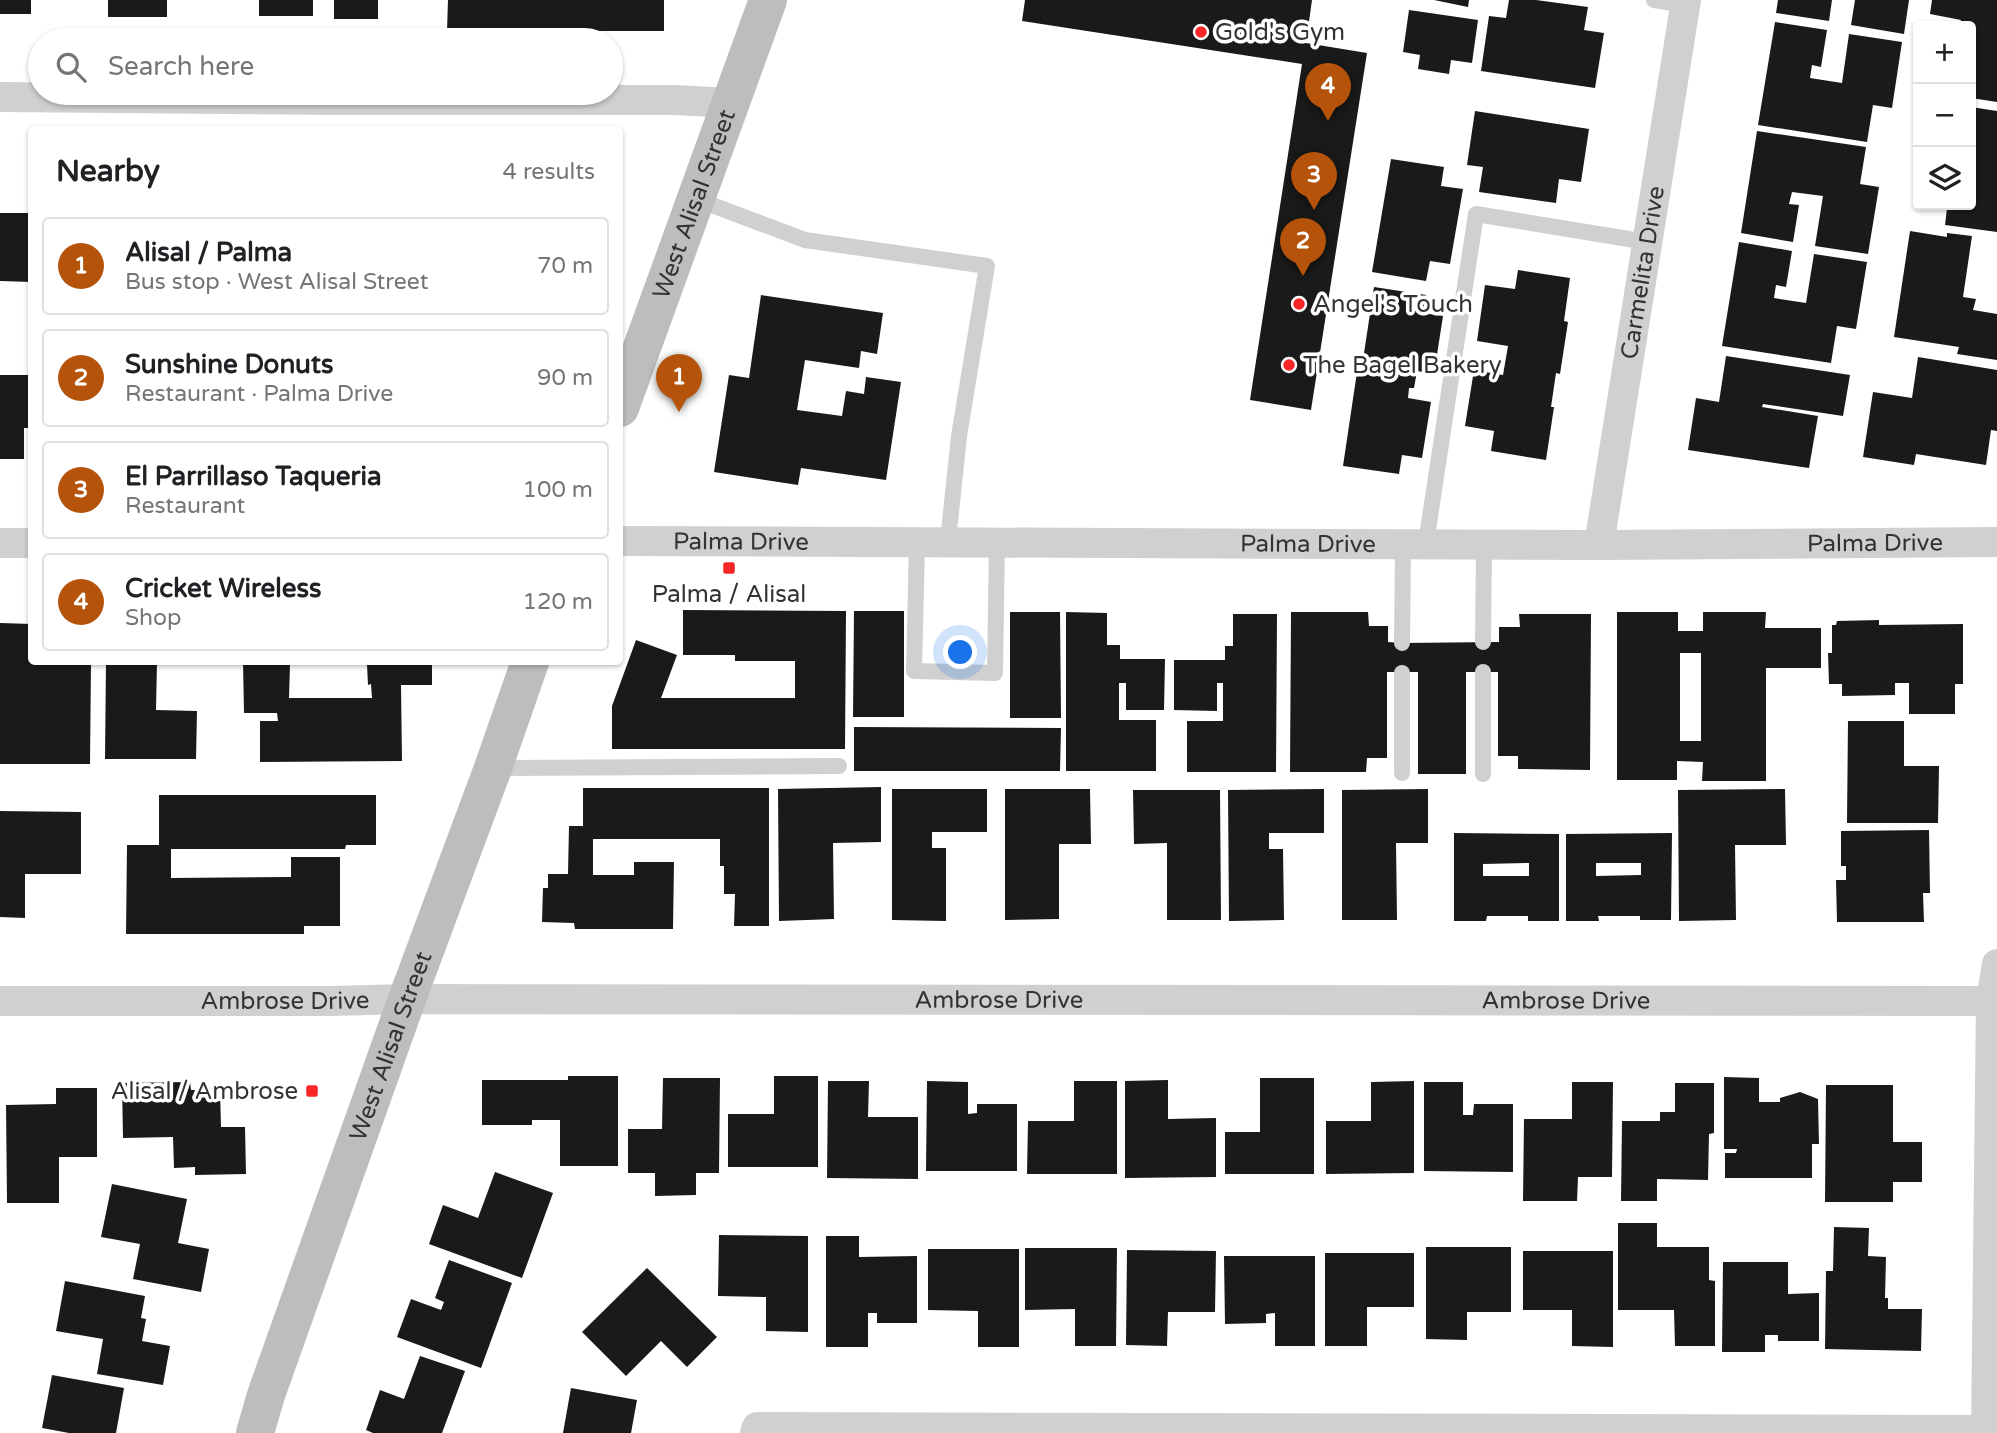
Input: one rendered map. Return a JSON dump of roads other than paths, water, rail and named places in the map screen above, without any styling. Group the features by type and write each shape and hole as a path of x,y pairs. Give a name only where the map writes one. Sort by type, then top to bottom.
{"main road":[{"name":"West Alisal Street","path":"623,400 768,0"},
{"name":"West Alisal Street","path":"255,1433 266,1395 407,999 529,665"}],"street":[{"name":"Carmelita Drive","path":"1600,545 1685,2"},
{"path":"0,97 28,97"},
{"path":"623,100 731,103"},
{"name":"Palma Drive","path":"623,541 1600,545 1997,542"},
{"path":"0,543 28,543"},
{"path":"756,1430 1990,1431 1994,1001 1997,964"},
{"name":"Ambrose Drive","path":"0,1001 1994,1001"}],"lane":[{"path":"1654,0 1685,2"},
{"path":"696,199 805,240 987,266 959,436 948,541"},
{"path":"1402,643 1415,544 1476,214 1647,242"},
{"path":"917,542 914,671 995,673 997,541"},
{"path":"1483,642 1484,544"},
{"path":"1483,672 1483,774"},
{"path":"1402,673 1402,773"},
{"path":"493,768 839,766"}],"place":[{"name":"Gold's Gym","path":"1201,32"},
{"name":"Cricket Wireless","path":"1328,121"},
{"name":"El Parrillaso Taqueria","path":"1314,210"},
{"name":"Sunshine Donuts","path":"1303,276"},
{"name":"Angel's Touch","path":"1299,304"},
{"name":"The Bagel Bakery","path":"1289,365"},
{"name":"Alisal / Palma","path":"679,412"},
{"name":"Palma / Alisal","path":"729,568"},
{"name":"Alisal / Ambrose","path":"312,1091"}]}
